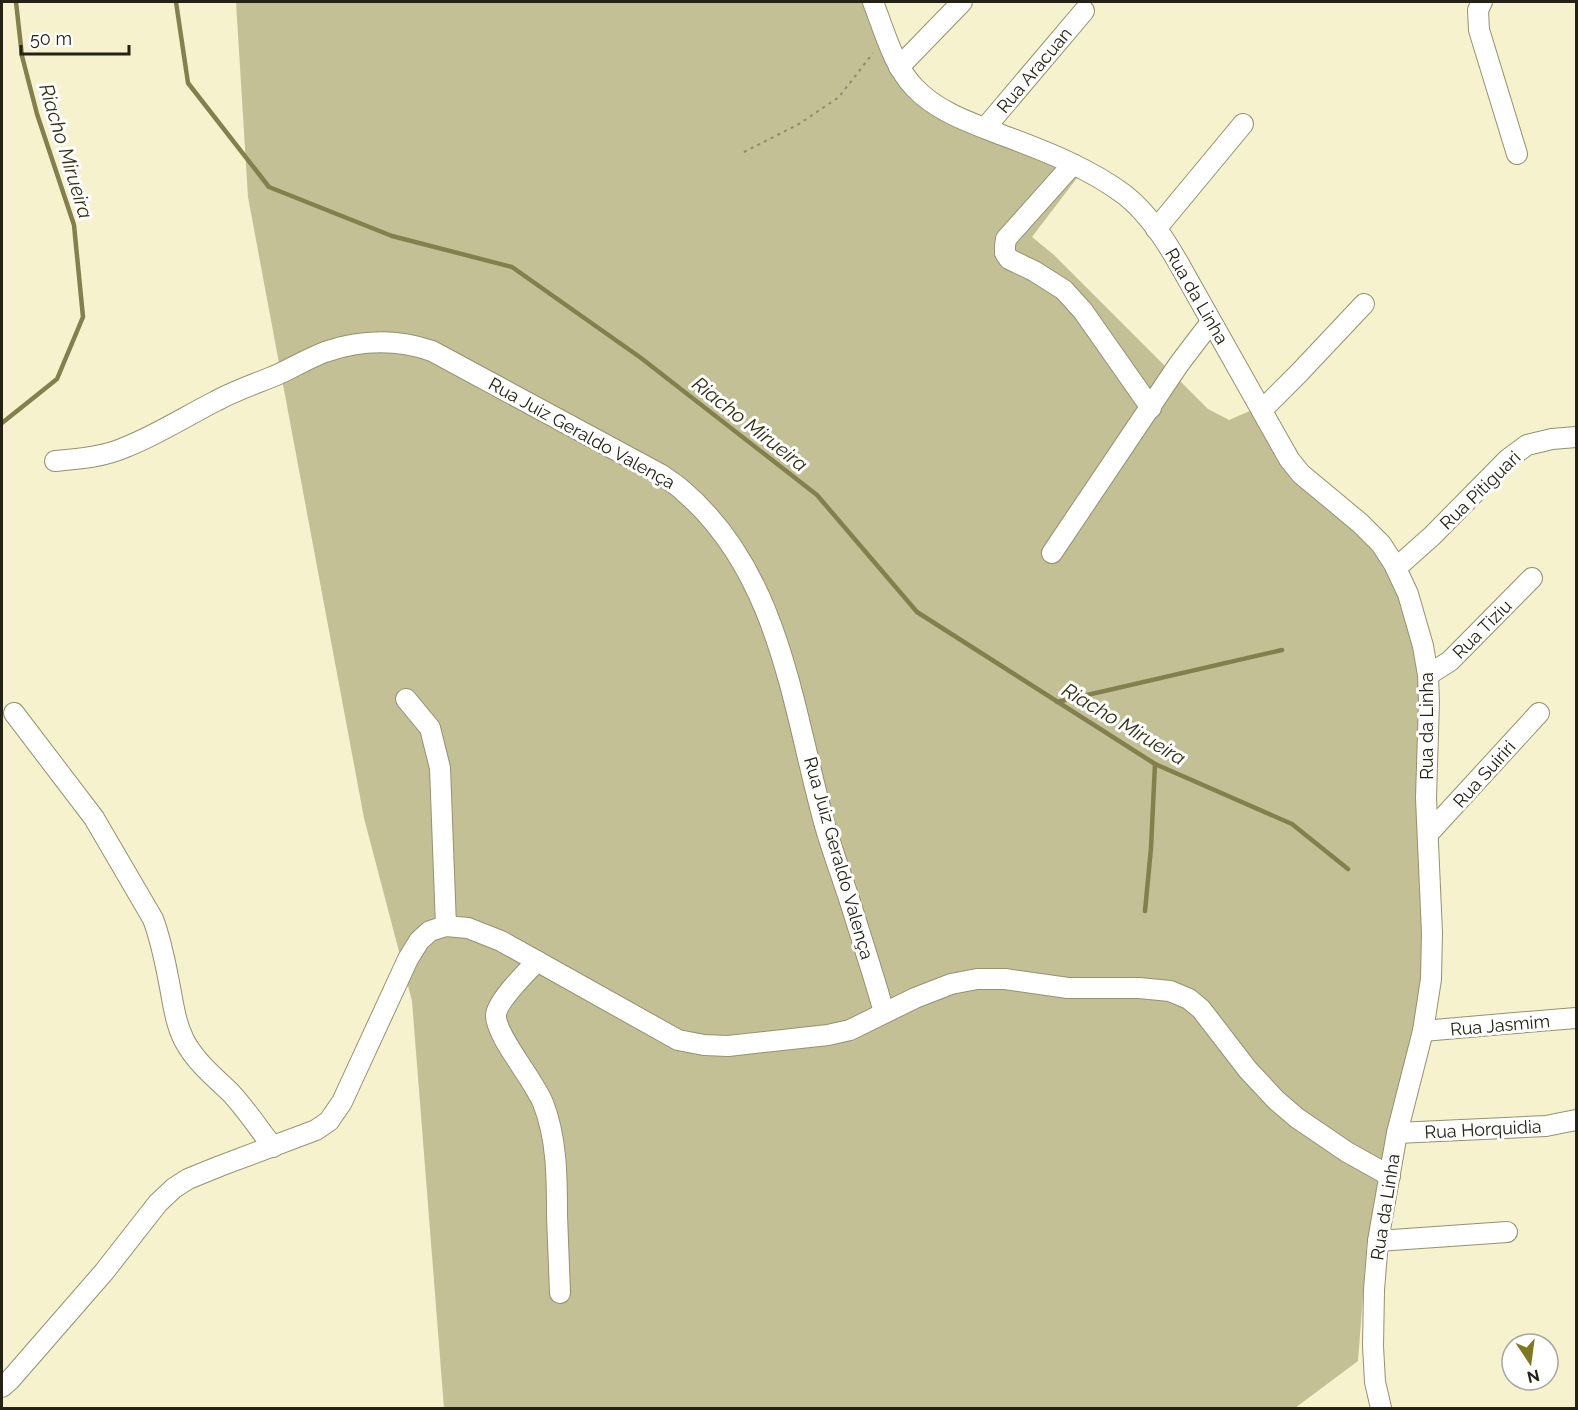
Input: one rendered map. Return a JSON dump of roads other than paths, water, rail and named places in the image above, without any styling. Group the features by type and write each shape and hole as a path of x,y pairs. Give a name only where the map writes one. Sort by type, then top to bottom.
{"street":[{"name":"Rua da Linha","path":"873,2 899,67 917,90 963,120 1037,148 1102,180 1126,196 1151,221 1174,255 1289,459 1301,474 1382,544 1396,567 1408,594 1423,646 1428,675 1426,798 1432,933 1431,979 1424,1031 1397,1133 1378,1241 1373,1346 1375,1382 1381,1408"},
{"path":"899,67 962,2"},
{"path":"1482,2 1478,10 1479,30 1517,154"},
{"name":"Rua Aracuan","path":"985,128 1084,11"},
{"path":"1156,229 1243,124"},
{"path":"1073,164 1006,238 1005,253 1009,259 1034,271 1064,290 1097,330 1150,408"},
{"path":"1262,410 1364,303"},
{"path":"1052,553 1179,364 1211,322"},
{"name":"Rua Juiz Geraldo Valença","path":"55,461 93,457 126,448 218,400 325,352 358,344 388,342 414,345 432,351 660,474 682,489 702,508 726,537 743,562 760,597 781,652 803,732 825,827 884,1012"},
{"name":"Rua Pitiguari","path":"1396,567 1432,536 1508,459 1527,446 1552,439 1576,437"},
{"name":"Rua Tiziu","path":"1428,675 1450,662 1532,579"},
{"path":"406,699 430,728 440,768 446,926"},
{"path":"14,713 94,818 153,919 160,937 176,1018 184,1040 204,1067 246,1111 273,1147"},
{"name":"Rua Suiriri","path":"1428,834 1539,713"},
{"path":"2,1387 104,1272 158,1203 174,1188 188,1179 316,1130 329,1120 342,1102 408,959 419,941 430,931 446,926 468,928 492,937 678,1040 704,1045 728,1046 828,1035 850,1030 915,998 951,984 977,979 1005,979 1068,988 1139,988 1170,991 1189,999 1201,1009 1248,1070 1276,1100 1297,1118 1347,1152 1390,1176"},
{"path":"537,961 502,1000 496,1018 504,1038 533,1082 551,1127 557,1176 560,1293"},
{"name":"Rua Jasmim","path":"1424,1031 1576,1018"},
{"name":"Rua Horquidia","path":"1397,1133 1546,1126 1573,1121"},
{"path":"1378,1241 1506,1232"}],"waterway":[{"name":"Riacho Mirueira","path":"2,423 57,379 83,317 74,225 37,114 22,56 16,2"},
{"name":"Riacho Mirueira","path":"176,2 188,83 269,187 392,236 512,267 641,358 817,495 917,612 1155,764 1292,824 1348,869"},
{"path":"1057,702 1282,650"},
{"path":"1145,911 1155,764"}]}
